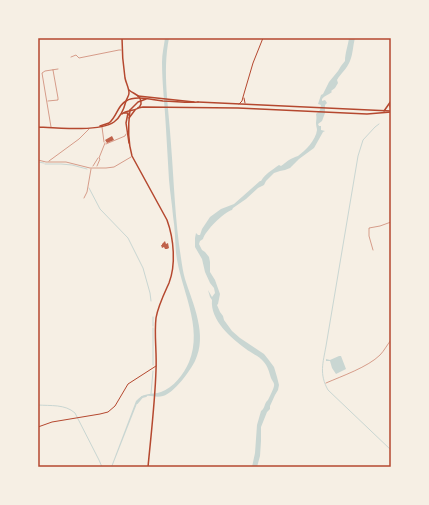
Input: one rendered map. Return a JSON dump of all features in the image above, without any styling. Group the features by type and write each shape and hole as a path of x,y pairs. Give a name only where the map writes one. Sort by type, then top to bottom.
{"main road":[{"path":"121,115 129,90 122,50 122,38"},
{"path":"129,90 131,93 138,96 198,102 377,112 384,110 391,111"},
{"path":"128,97 136,95"},
{"path":"138,96 141,101 138,108"},
{"path":"100,126 109,123 120,106 128,100 135,98 174,100"},
{"path":"148,99 138,102 132,107 127,115 127,133 132,156 167,220 173,257 171,277 157,313 156,366 148,467"},
{"path":"384,110 391,101"},
{"path":"391,101 391,111"},
{"path":"126,102 129,115 127,122 130,149"},
{"path":"127,122 135,110 143,107 246,108 358,114 391,111"},
{"path":"128,108 135,110"},
{"path":"38,127 71,129 107,125 114,122 128,108"},
{"path":"121,115 126,113 129,115"}],"street":[{"path":"238,104 242,100 253,63 263,38"},
{"path":"71,57 76,55 79,58 122,50"},
{"path":"52,128 42,73 58,69"},
{"path":"47,101 58,100 53,70"},
{"path":"243,97 246,104"},
{"path":"97,167 105,143 100,126"},
{"path":"49,162 57,154 79,139 90,128"},
{"path":"105,143 106,144 125,136 127,133"},
{"path":"38,160 46,162 66,162 92,168 106,168 112,167 132,156"},
{"path":"84,198 87,192 92,168 99,158"},
{"path":"373,250 369,236 369,228 391,222"},
{"path":"326,383 365,366 381,354 391,340"},
{"path":"38,427 52,422 108,412 115,406 128,384 156,366"}],"shaded area":[{"path":"165,38 169,38 166,77 179,244 184,276 200,330 199,351 186,376 172,391 159,397 145,396 138,401 111,467 136,401 142,396 161,392 174,384 187,367 193,349 193,321 178,266 169,180 162,70 162,56"},
{"path":"349,38 355,38 351,58 349,64 337,80 338,83 335,88 322,99 322,101 325,100 327,103 325,105 325,113 322,121 318,124 321,126 321,130 325,131 314,148 290,168 274,173 264,185 258,188 220,218 207,231 199,244 202,250 209,257 210,272 215,280 220,294 217,305 224,320 232,331 240,338 264,354 274,367 279,385 261,427 260,456 257,467 252,467 255,453 257,425 261,411 268,400 274,384 265,363 234,340 214,315 212,300 208,290 212,297 215,293 214,288 210,283 205,272 202,259 195,247 196,233 200,235 210,217 221,209 234,204 261,181 269,172 279,165 281,166 290,159 298,156 310,145 315,138 317,130 316,114 320,110 321,105 318,104 321,95 345,61"},
{"path":"341,356 346,369 336,374 330,361 326,361 326,359 330,360"}],"building":[{"path":"112,136 114,140 107,143 105,140"},
{"path":"165,241 166,244 168,243 169,248 167,249 164,247 162,248 161,245"}],"waterway":[{"path":"379,124 363,140 358,156 322,368 323,379 328,390 391,450"},
{"path":"38,162 44,163"},
{"path":"45,164 72,165 87,169"},
{"path":"89,188 100,209 128,238 143,268 151,301"},
{"path":"153,317 153,326"},
{"path":"153,328 153,365"},
{"path":"151,394 153,371"},
{"path":"137,403 142,397 146,396"},
{"path":"38,405 67,408 75,413 102,467"}]}
